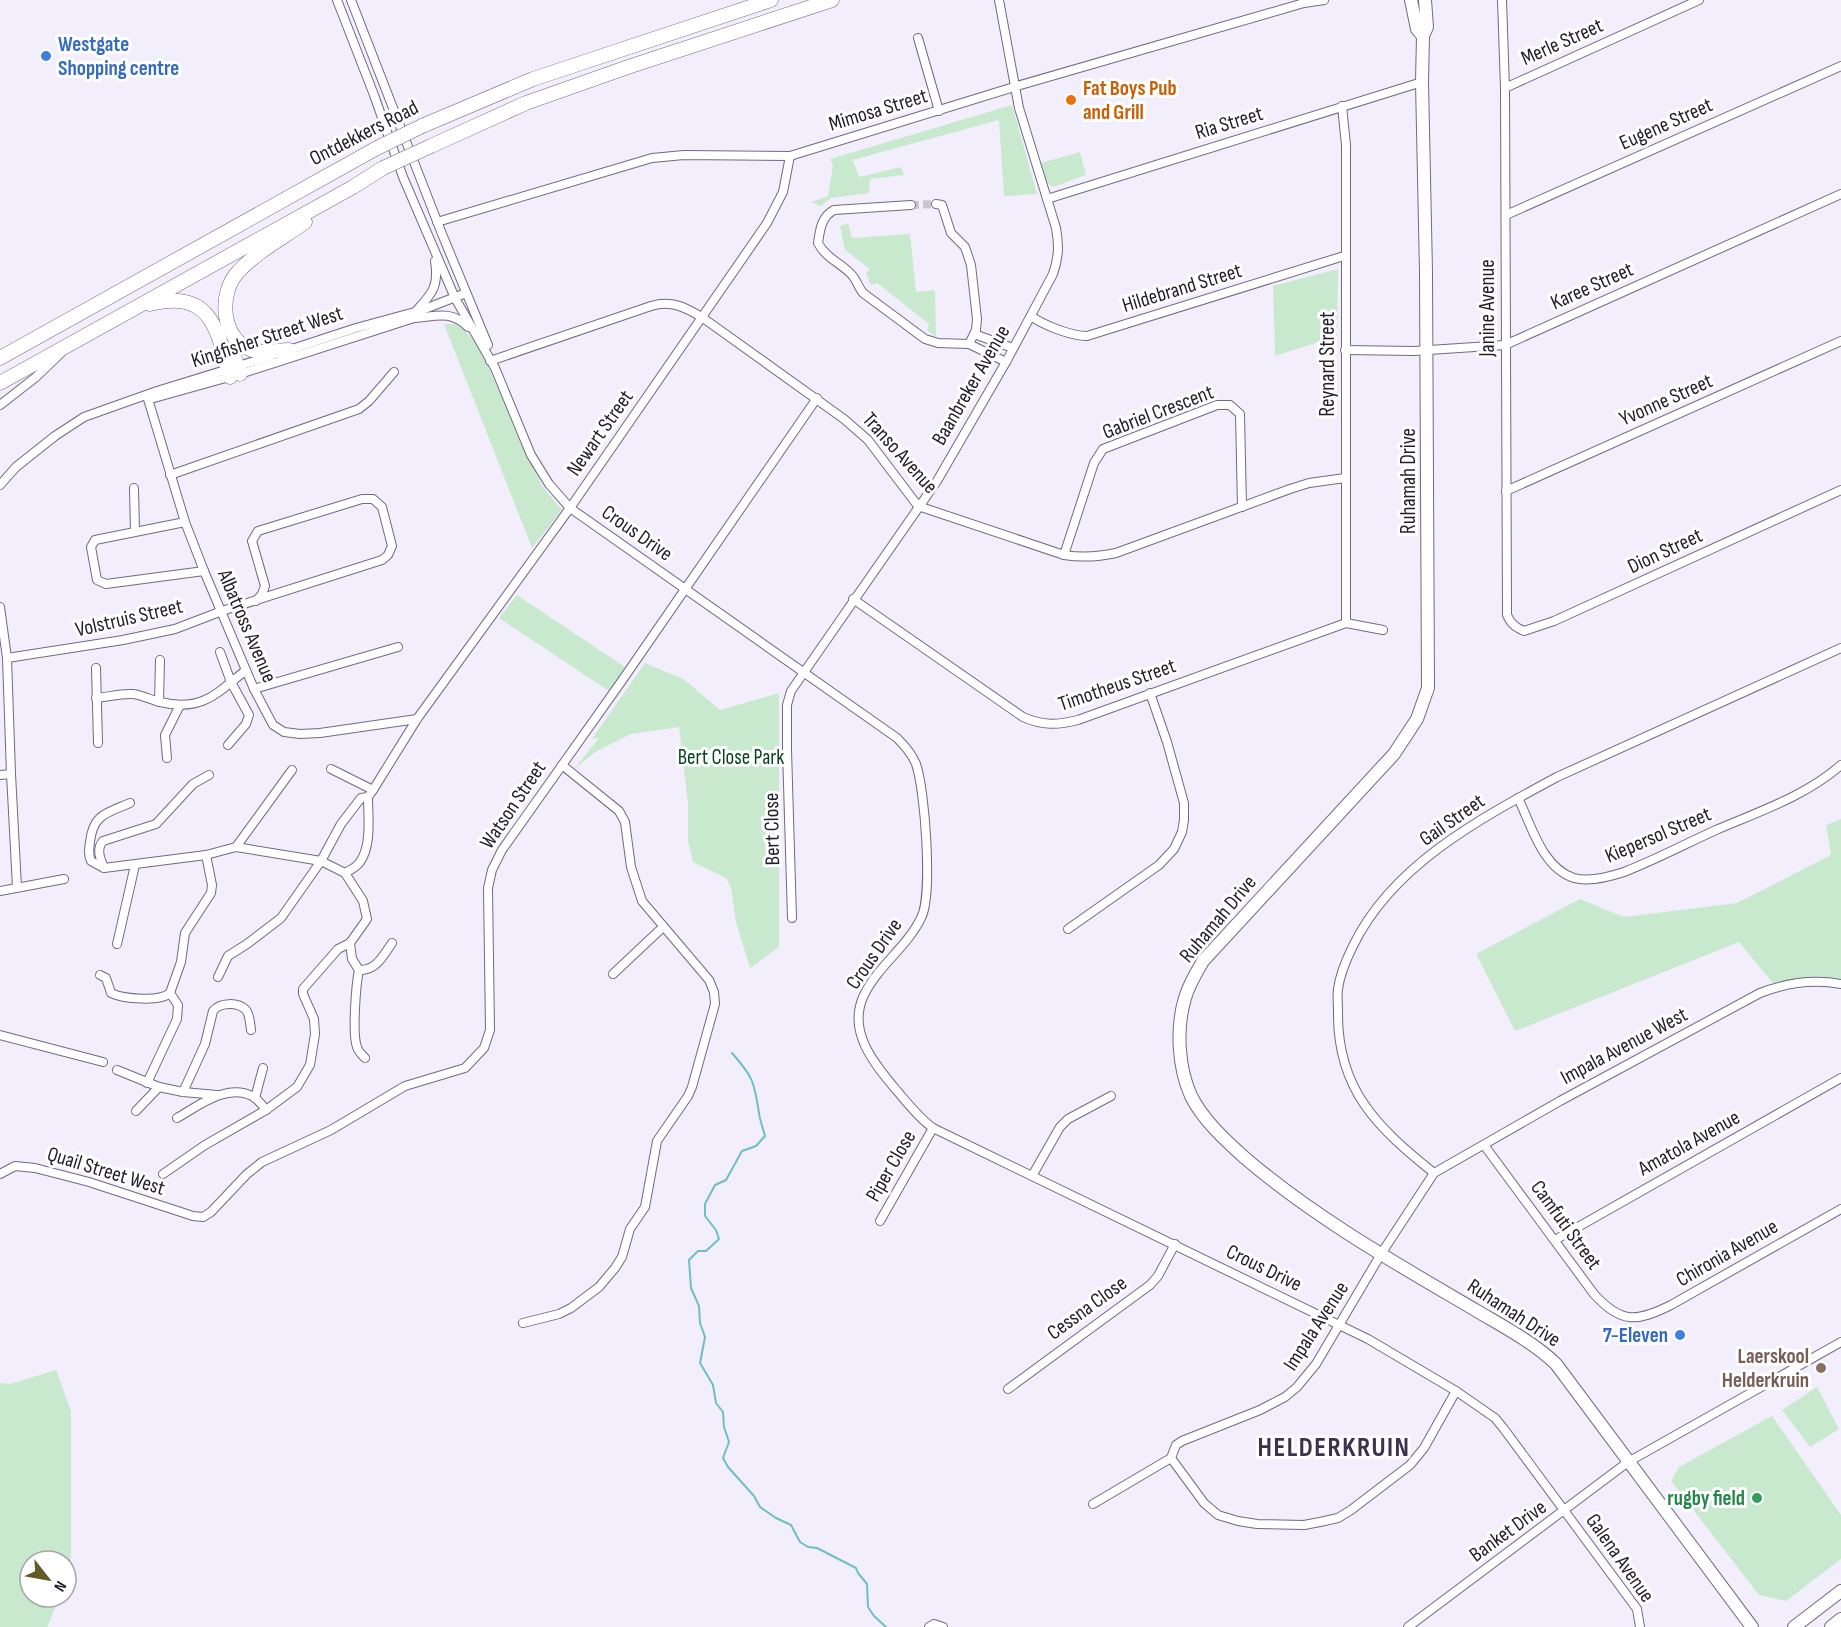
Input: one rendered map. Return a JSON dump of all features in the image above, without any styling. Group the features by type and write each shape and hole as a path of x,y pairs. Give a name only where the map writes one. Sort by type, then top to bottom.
{"main road":[{"name":"Ontdekkers Road","path":"0,358 377,148 422,126 533,79 771,0"},
{"name":"Ontdekkers Road","path":"0,383 353,187 383,168 525,104 628,67 832,0"},
{"path":"234,371 221,315 222,299 230,282 252,259 353,187"},
{"path":"230,282 226,319 237,342 258,352 289,350"},
{"path":"133,309 153,303 177,300 202,308 213,320 234,371"}],"street":[{"name":"Crous Drive","path":"337,0 403,177 433,250 456,301 493,362"},
{"name":"Crous Drive","path":"351,0 493,362 536,465 549,484 570,508 897,738 912,756 918,773 925,833 927,890 925,910 915,929 870,984 860,1006 861,1037 870,1058 918,1116 933,1128 1368,1339 1456,1391 1495,1418 1565,1511"},
{"name":"Baanbreker Avenue","path":"804,672 937,481 1006,362 1053,274 1058,259 1059,243 1020,108 999,0"},
{"name":"Mimosa Street","path":"437,222 652,158 684,155 790,156 1017,86 1304,3 1324,0"},
{"name":"Ruhamah Drive","path":"1411,0 1417,29 1423,36"},
{"name":"Ruhamah Drive","path":"1425,0 1427,27 1423,36 1422,82 1428,688 1417,719 1394,754 1203,961 1190,983 1185,998 1180,1055 1191,1095 1205,1117 1220,1135 1268,1178 1381,1254 1544,1353 1563,1371 1752,1627"},
{"name":"Janine Avenue","path":"1503,0 1507,615"},
{"name":"Merle Street","path":"1505,88 1699,0"},
{"path":"918,38 939,111"},
{"name":"Eugene Street","path":"1506,215 1841,66"},
{"name":"Ria Street","path":"1047,199 1422,82"},
{"name":"Reynard Street","path":"1342,106 1346,145 1344,256 1346,623"},
{"name":"Newart Street","path":"371,793 417,719 570,508 778,206 787,180 790,156"},
{"name":"Karee Street","path":"1345,350 1426,350 1505,345 1841,195"},
{"path":"936,204 942,205 951,233 967,250 972,265 976,319 974,334 969,344"},
{"path":"911,205 834,210 822,222 819,243 828,257 852,274 857,287 863,293 925,339 938,343 969,344 1006,362"},
{"path":"414,315 431,296 436,284 433,250"},
{"name":"Hildebrand Street","path":"1031,316 1040,322 1087,336 1344,256"},
{"name":"Kingfisher Street West","path":"0,485 16,467 71,425 96,412 148,399 467,296"},
{"name":"Transo Avenue","path":"493,362 663,303 676,304 702,318 844,419 868,440 918,506 1064,555 1097,558 1116,553 1309,483 1345,478"},
{"name":"Kingfisher Street West","path":"133,401 139,397 234,371 356,328 414,315 457,317 482,344"},
{"path":"974,334 1013,348"},
{"name":"Yvonne Street","path":"1506,491 1841,341"},
{"name":"Ontdekkers Road","path":"0,405 36,377 70,343"},
{"path":"170,475 359,409 394,372"},
{"name":"Albatross Avenue","path":"148,399 185,522 254,689 273,725 289,733 320,733 417,719"},
{"name":"Watson Street","path":"203,1217 262,1162 331,1130 405,1086 465,1068 478,1056 486,1044 490,1030 488,888 490,876 502,850 817,399"},
{"name":"Gabriel Crescent","path":"1064,555 1094,463 1103,449 1217,405 1230,405 1240,414 1242,507"},
{"path":"134,488 135,531"},
{"name":"Dion Street","path":"1507,615 1514,626 1524,631 1554,621 1841,490"},
{"name":"Volstruis Street","path":"7,658 123,640 175,629 222,611 256,601 382,560 391,549 382,507 378,501 368,497 262,528 252,541 265,586 256,601"},
{"path":"185,522 99,539 93,543 92,550 98,582 110,584 204,571"},
{"name":"Timotheus Street","path":"853,599 1023,717 1034,722 1060,724 1346,623"},
{"path":"0,606 7,658 17,887"},
{"path":"1346,623 1383,630"},
{"path":"254,689 398,647"},
{"name":"Gail Street","path":"1434,1173 1397,1143 1373,1118 1359,1098 1341,1049 1338,989 1344,964 1363,926 1380,901 1449,841 1518,798 1557,777 1841,648"},
{"path":"220,652 231,682 249,715 246,724 228,745"},
{"path":"159,702 160,660"},
{"path":"96,668 98,743"},
{"path":"96,698 134,694 159,702 180,705 212,698 246,670"},
{"name":"Bert Close","path":"792,918 787,705 794,683 804,672"},
{"path":"1068,929 1159,865 1179,840 1184,820 1184,803 1150,693"},
{"path":"167,758 165,735 180,705"},
{"path":"523,1323 559,1314 571,1308 599,1287 622,1257 630,1229 645,1207 653,1151 692,1087 700,1051 715,1004 714,992 702,970 642,901 631,867 623,816 562,765"},
{"name":"Kiepersol Street","path":"1518,798 1546,855 1554,866 1576,878 1595,878 1624,871 1785,799 1833,772 1841,765"},
{"path":"331,769 371,793"},
{"path":"236,846 292,770"},
{"path":"0,775 11,774"},
{"path":"104,867 99,851 103,841 156,824 193,784 209,775"},
{"path":"218,977 228,956 281,918 321,861 340,824 361,798 371,793"},
{"path":"345,873 358,865 365,851 371,793"},
{"path":"130,803 104,814 94,824 89,857 93,863 104,867 135,865 206,855 236,846 321,861 345,873 363,901 367,914 366,923 350,942 338,949 306,984 303,994 315,1026 310,1065 297,1087 266,1110 205,1145 163,1174"},
{"path":"100,975 106,978 111,993 119,996 159,999 170,993 181,962 185,933 211,893 212,885 206,855"},
{"path":"117,944 135,865"},
{"path":"0,891 64,879"},
{"path":"614,974 663,927"},
{"path":"350,942 352,959 359,970 356,984 355,1040 365,1058"},
{"path":"359,970 372,969 392,943"},
{"name":"Impala Avenue West","path":"1434,1173 1760,993 1777,986 1806,982 1822,981 1841,984"},
{"path":"147,1083 177,1019 178,1005 170,993"},
{"path":"183,1092 205,1044 215,1008 227,1004 243,1008 248,1014 251,1030"},
{"path":"0,1035 103,1062"},
{"path":"255,1098 263,1068"},
{"path":"117,1070 159,1087 183,1092 218,1095 245,1094 255,1098 266,1110"},
{"name":"Amatola Avenue","path":"1555,1240 1841,1078"},
{"path":"136,1111 159,1087"},
{"path":"177,1118 218,1095"},
{"path":"1032,1176 1060,1127 1068,1119 1111,1096"},
{"name":"Piper Close","path":"880,1221 933,1128"},
{"name":"Camfuti Street","path":"1484,1145 1600,1301 1611,1310 1628,1317"},
{"name":"Quail Street West","path":"0,1174 15,1166 35,1168 89,1182 193,1216 203,1217"},
{"name":"Impala Avenue","path":"1093,1504 1171,1458 1176,1445 1182,1441 1260,1410 1292,1392 1316,1364 1381,1254 1434,1173"},
{"name":"Chironia Avenue","path":"1628,1317 1640,1318 1661,1310 1841,1209"},
{"name":"Cessna Close","path":"1008,1389 1150,1285 1158,1276 1175,1244"},
{"name":"Banket Drive","path":"1408,1627 1628,1462 1841,1342"},
{"path":"1171,1458 1204,1503 1218,1515 1257,1524 1304,1525 1338,1518 1410,1465 1424,1448 1456,1391"},
{"name":"Galena Avenue","path":"1565,1511 1637,1610 1640,1627"},
{"path":"1794,1627 1841,1591"},
{"path":"1831,1627 1841,1619"},
{"path":"929,1627 934,1624 943,1627"}],"green space":[{"path":"1012,105 1037,194 1004,196 999,120 849,161 853,161 859,177 901,167 904,175 870,179 869,193 831,198 821,206 811,202 828,196 833,165 830,159"},
{"path":"1080,152 1086,175 1053,187 1043,180 1041,163"},
{"path":"848,223 852,238 910,234 916,292 935,290 936,337 927,330 929,324 877,283 871,285 866,273 870,269 845,250 840,226"},
{"path":"1338,269 1337,336 1275,356 1273,286"},
{"path":"444,324 460,324 480,349 542,486 562,510 532,548"},
{"path":"517,595 625,667 609,691 499,618"},
{"name":"Bert Close Park","path":"645,663 685,680 720,710 779,693 779,947 750,968 736,922 731,888 726,878 693,862 688,841 688,803 679,727 631,734 595,752 574,769 599,738 592,739"},
{"path":"1841,819 1841,985 1776,987 1739,942 1515,1031 1476,954 1580,899 1624,917 1737,903 1831,855 1826,825"},
{"path":"56,1370 71,1411 71,1549 18,1549 18,1609 55,1609 47,1627 0,1627 0,1383 10,1384"},
{"path":"1817,1387 1839,1429 1810,1447 1782,1410"},
{"name":"rugby field","path":"1772,1416 1841,1515 1841,1559 1786,1601 1759,1595 1671,1481 1679,1467"}],"waterway":[{"path":"732,1053 752,1081 765,1136 756,1146 742,1151 726,1180 715,1185 705,1204 705,1216 716,1230 719,1239 706,1251 698,1251 689,1260 691,1288 699,1306 700,1323 705,1337 700,1363 713,1385 716,1403 723,1412 724,1427 729,1442 723,1458 728,1467 754,1496 760,1507 791,1525 800,1542 856,1568 867,1584 868,1607 886,1627"}],"tunnel":[{"path":"911,205 936,204"}],"place":[{"name":"Westgate Shopping centre","path":"46,56"},
{"name":"Fat Boys Pub and Grill","path":"1071,100"},
{"name":"7-Eleven","path":"1680,1335"},
{"name":"Laerskool Helderkruin","path":"1821,1368"},
{"name":"rugby field","path":"1757,1498"}],"district":[{"name":"HELDERKRUIN","path":"1334,1448"}]}
